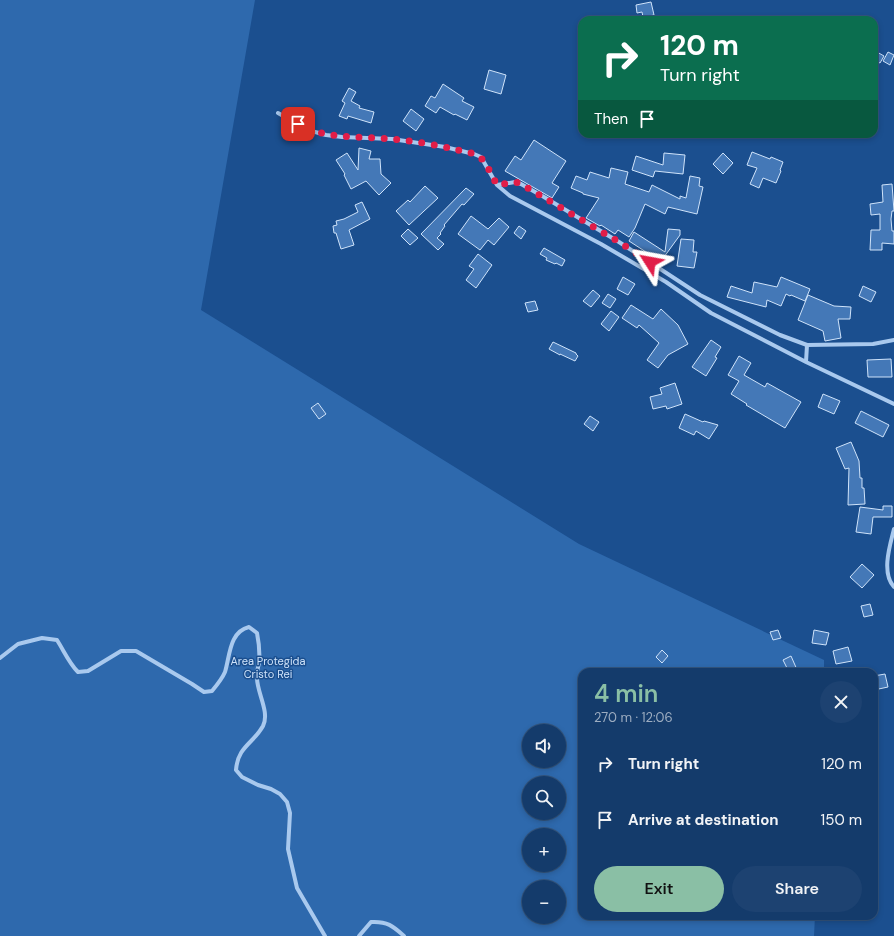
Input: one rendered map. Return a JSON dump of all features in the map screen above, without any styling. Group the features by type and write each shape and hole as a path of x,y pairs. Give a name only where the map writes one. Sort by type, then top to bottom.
{"street":[{"path":"278,114 308,130 326,134 342,137 392,139 445,147 481,157 497,185 510,196 601,244 666,282 711,313 806,362 894,404"},
{"path":"497,185 516,182 521,184 619,242 700,295 780,335 807,345 873,344 894,340"},
{"path":"806,362 807,345"},
{"path":"894,529 887,556 888,575 891,584 894,587"},
{"path":"0,658 18,644 42,638 57,640 71,665 78,672 88,671 121,651 136,651 204,692 212,691 224,673 235,636 241,629 249,627 257,633 259,642 259,662 256,679 265,714 263,725 242,750 237,760 236,770 242,777 280,794 287,802 290,813 288,848 297,888 325,936"},
{"path":"359,936 371,922 382,922 394,927 404,936"}],"green space":[{"name":"Area Protegida Cristo Rei","path":"0,0 255,0 201,310 579,544 824,660 824,668 578,668 578,920 815,920 814,936 0,936"}],"building":[{"path":"651,2 654,15 643,16 642,12 637,13 636,5"},
{"path":"888,52 894,55 890,65 883,61"},
{"path":"878,53 884,56 880,63 878,62"},
{"path":"489,70 506,75 501,94 484,89"},
{"path":"443,84 464,98 462,101 474,107 467,120 440,107 436,113 425,106 431,96 435,98"},
{"path":"349,88 356,92 351,101 360,106 359,108 374,112 371,123 348,116 347,119 339,116 345,103 342,101"},
{"path":"411,109 424,119 416,131 403,121"},
{"path":"534,140 566,161 552,183 559,187 552,198 505,171 515,156 521,160"},
{"path":"359,148 371,151 369,159 380,159 381,174 391,183 379,195 366,181 351,189 344,175 345,174 336,160 347,153 358,170"},
{"path":"752,152 783,162 776,183 763,178 759,188 750,184 757,168 747,165"},
{"path":"664,153 685,155 683,174 655,171 653,177 632,170 636,156 663,165"},
{"path":"723,153 733,163 723,174 713,164"},
{"path":"611,168 628,172 625,184 649,192 652,185 680,199 680,196 686,198 690,176 700,178 699,186 703,187 697,214 668,207 665,214 645,204 635,228 629,237 618,230 615,234 601,225 600,226 586,218 599,198 583,194 571,188 576,176 587,180 590,172 609,178"},
{"path":"892,184 894,211 892,211 891,219 892,231 894,231 894,244 882,243 882,250 870,250 871,230 880,230 880,214 871,215 870,204 883,202 882,185"},
{"path":"425,186 438,198 409,225 396,211 408,200 410,202"},
{"path":"466,188 474,194 464,205 462,204 444,225 445,226 440,233 441,234 437,238 444,244 438,250 421,234"},
{"path":"362,202 370,219 349,230 354,245 341,249 336,233 334,233 333,226 337,225 336,221 358,212 355,205"},
{"path":"471,216 488,229 499,218 509,227 494,245 488,240 480,250 458,234"},
{"path":"519,226 526,231 521,239 514,233"},
{"path":"408,229 418,238 410,245 401,236"},
{"path":"668,229 680,230 680,235 659,264 644,254 646,252 629,241 634,232 665,252"},
{"path":"681,239 694,240 693,252 697,252 694,268 677,266"},
{"path":"544,248 565,260 562,266 546,260 547,258 540,254"},
{"path":"478,254 492,265 476,288 466,280 474,269 469,266"},
{"path":"623,277 635,284 628,295 617,289"},
{"path":"781,277 810,289 805,301 786,294 781,306 767,300 766,307 727,297 731,286 752,293 754,282 777,287"},
{"path":"863,286 876,292 871,302 859,296"},
{"path":"593,290 600,296 591,307 583,301"},
{"path":"608,294 616,299 610,308 602,303"},
{"path":"808,295 834,306 851,307 850,319 838,319 841,338 825,341 823,331 798,320"},
{"path":"535,301 538,310 528,312 525,303"},
{"path":"631,305 653,319 661,309 678,325 688,344 668,355 658,368 647,360 659,343 639,325 637,328 622,318"},
{"path":"611,311 619,317 609,331 601,324"},
{"path":"711,340 721,347 715,357 717,358 706,376 692,367"},
{"path":"553,342 576,353 578,356 575,361 549,349"},
{"path":"739,356 751,363 744,375 765,387 767,383 801,402 785,428 746,405 747,404 731,394 739,381 728,375"},
{"path":"891,359 892,377 868,377 867,360"},
{"path":"675,383 682,404 667,409 666,406 653,409 650,397 662,394 660,388"},
{"path":"823,394 840,401 834,414 818,407"},
{"path":"318,403 326,414 319,419 311,408"},
{"path":"861,411 889,425 883,437 855,423"},
{"path":"685,414 703,422 718,425 709,439 696,431 694,435 679,428"},
{"path":"590,416 599,422 593,431 584,424"},
{"path":"851,442 859,461 860,478 862,478 862,488 864,488 865,504 848,505 849,468 845,469 836,448"},
{"path":"883,506 892,506 892,517 873,517 871,534 856,532 860,507 883,510"},
{"path":"862,564 874,575 862,588 850,577"},
{"path":"870,604 873,615 864,617 861,606"},
{"path":"778,630 781,638 773,640 770,632"},
{"path":"814,630 829,633 826,645 812,643"},
{"path":"848,647 852,661 836,664 833,651"},
{"path":"662,650 668,656 662,663 656,657"},
{"path":"791,656 796,668 787,668 783,660"},
{"path":"885,674 888,687 878,689 878,675"}],"route":[{"path":"298,124 308,130 342,137 392,139 445,147 474,154 481,157 497,185 516,182 521,184 650,262"}]}
